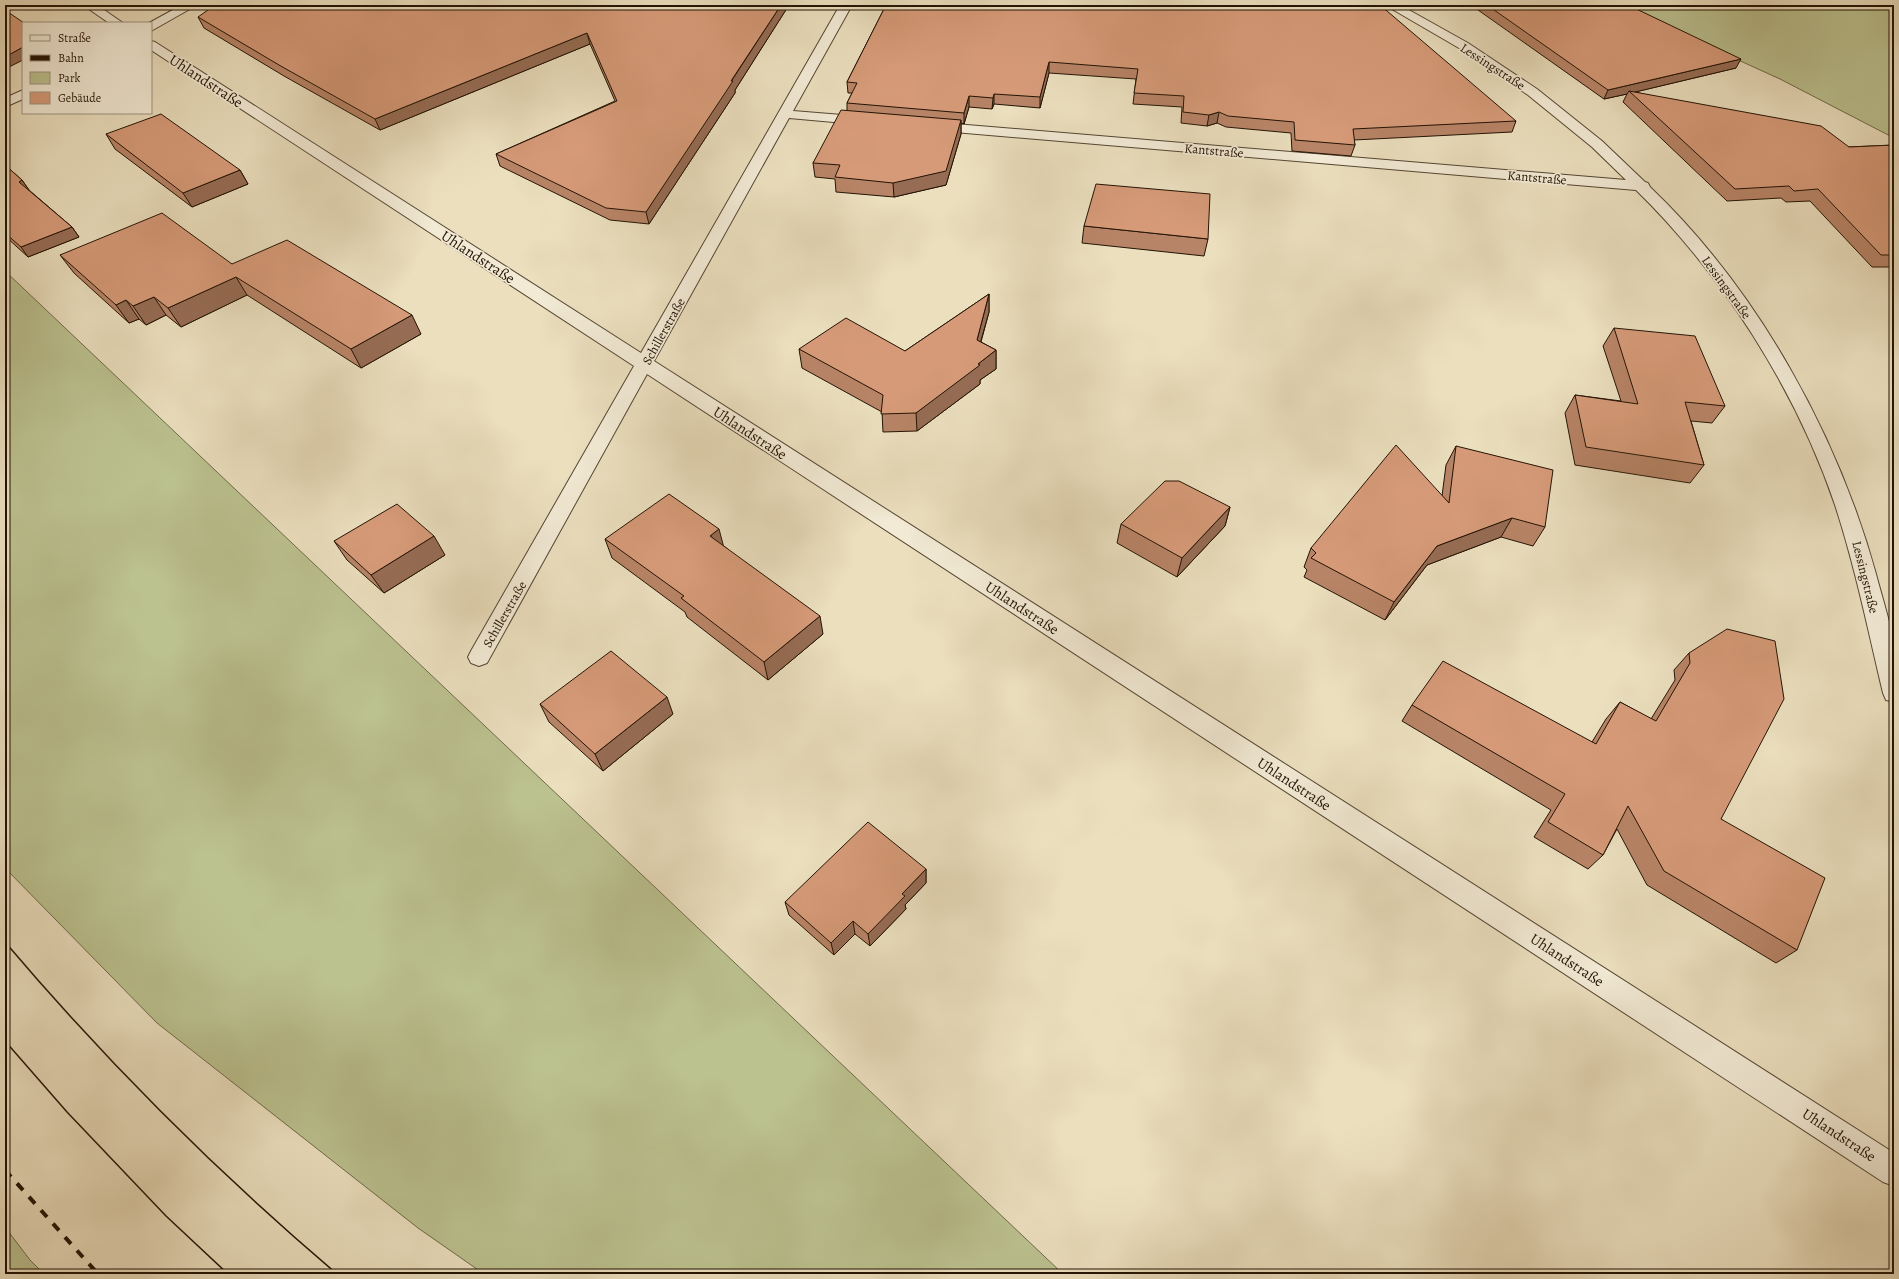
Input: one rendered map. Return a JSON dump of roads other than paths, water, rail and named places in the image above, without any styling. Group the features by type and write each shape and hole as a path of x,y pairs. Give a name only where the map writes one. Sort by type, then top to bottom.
{"street":[{"path":"89,5 115,22"},
{"path":"152,26 191,5"},
{"name":"Schillerstraße","path":"479,657 846,5"},
{"name":"Lessingstraße","path":"1391,5 1446,35 1525,87 1562,114 1600,146 1643,186 1685,231 1719,274 1761,333 1800,401 1834,478 1858,543 1894,693"},
{"name":"Uhlandstraße","path":"152,46 1894,1171"},
{"path":"5,103 22,94"},
{"path":"785,114 880,122"},
{"name":"Kantstraße","path":"920,125 1643,186"}],"tram line":[{"path":"5,942 83,1030 164,1115 249,1196 337,1274"},
{"path":"5,1041 67,1112 166,1216 228,1274"}],"railway":[{"path":"5,1170 98,1274"}]}
